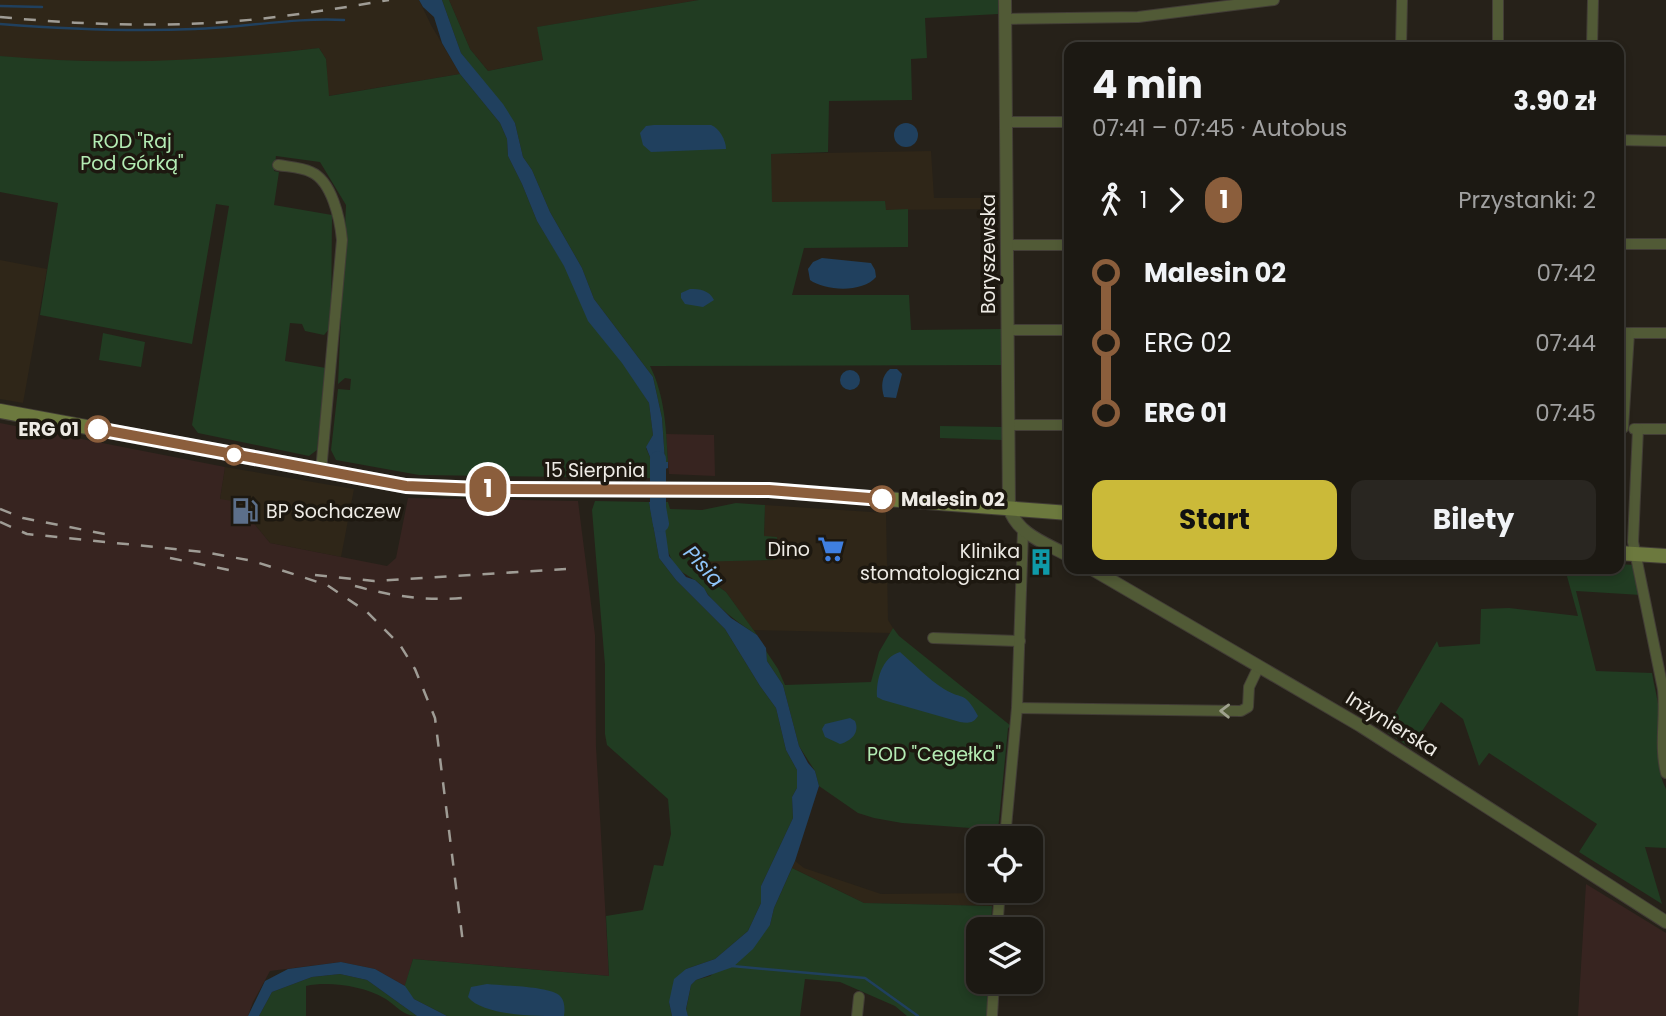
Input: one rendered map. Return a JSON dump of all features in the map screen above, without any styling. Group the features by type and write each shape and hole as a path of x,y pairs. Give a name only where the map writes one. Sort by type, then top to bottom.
{"main road":[{"name":"15 Sierpnia","path":"0,411 414,486 769,490 1064,513"},
{"path":"1624,553 1666,556"}],"street":[{"name":"Boryszewska","path":"1005,0 1009,508"},
{"path":"1006,19 1138,17 1274,0"},
{"path":"1401,42 1402,0"},
{"path":"1497,42 1498,0"},
{"path":"1592,42 1593,0"},
{"path":"1006,122 1064,121"},
{"path":"1624,140 1666,141"},
{"path":"278,165 315,174 322,180 340,218 342,240 321,471"},
{"path":"1624,244 1666,244"},
{"path":"1007,245 1064,245"},
{"path":"1007,330 1064,330"},
{"path":"1624,332 1666,333"},
{"path":"1008,425 1064,425"},
{"path":"1624,428 1666,429"},
{"path":"1638,429 1634,554 1663,689 1666,710 1663,752 1666,773"},
{"path":"1009,508 1013,519 1023,531 1064,553"},
{"path":"1006,826 1017,708 1023,531"},
{"name":"Inżynierska","path":"1101,574 1361,726 1666,922"},
{"path":"933,638 1020,641"},
{"path":"1017,708 1245,710 1248,707 1249,687 1259,666"},
{"path":"992,1016 993,994"},
{"path":"857,1016 859,997"}],"shaded area":[{"path":"0,0 419,0 460,74 328,96 326,59 319,48 240,57 151,62 38,60 0,56"},
{"path":"449,0 699,0 538,27 543,60 488,71 470,49"},
{"path":"931,151 934,198 999,198 999,209 885,210 885,201 772,203 770,154"},
{"path":"0,260 47,269 23,403 0,399"},
{"path":"0,423 225,467 220,499 238,502 235,518 252,521 270,543 387,566 396,558 408,498 578,501 595,635 596,747 609,976 413,959 405,986 375,969 341,962 270,971 248,1016 0,1016"},
{"path":"666,434 714,435 715,476 669,474"},
{"path":"225,467 354,489 341,557 270,543 252,521 235,518 220,499"},
{"path":"765,505 886,513 888,620 893,628 891,633 753,630 726,592 691,567 688,561 775,560 764,536"},
{"path":"795,861 804,868 881,894 966,893 966,903 992,903 992,906 864,903 792,868"},
{"path":"1586,884 1666,933 1666,1016 1578,1016"}],"green space":[{"path":"442,0 449,0 470,49 488,71 543,60 537,27 699,0 998,0 998,14 925,18 927,58 911,59 912,100 829,101 828,152 771,154 772,202 885,201 886,210 908,209 908,247 804,248 792,295 909,295 911,330 1002,329 1002,365 650,366 664,412 668,462 665,462 662,418 653,377 594,299 582,268 523,157 515,123 461,53"},
{"name":"ROD \"Raj Pod Górką\"","path":"319,48 326,59 329,96 460,74 500,123 507,139 508,156 537,221 649,403 653,435 646,448 652,462 652,478 419,475 336,460 331,450 338,389 350,390 351,379 345,378 338,384 346,205 320,162 276,156 274,171 279,172 274,205 332,215 331,327 324,335 305,331 302,324 290,323 285,361 326,368 317,450 309,456 198,433 192,425 229,206 216,204 192,344 40,315 58,203 0,192 0,56 80,61 160,61"},
{"path":"103,333 145,342 141,367 99,360"},
{"path":"940,426 1002,427 1003,440 940,438"},
{"path":"595,501 649,502 659,558 676,580 725,629 776,708 786,750 797,770 797,788 792,797 793,818 761,886 761,903 748,931 715,959 686,969 669,1002 672,1016 447,1016 414,999 404,988 413,959 609,976 606,916 643,910 654,865 663,866 671,834 668,799 607,745 605,665 592,510"},
{"path":"665,502 668,502 670,509 702,510 736,503 765,505 764,536 777,537 776,560 688,562 726,592 757,635 727,613 701,585 673,562 665,536"},
{"path":"1624,564 1634,565 1641,595 1576,591 1596,671 1652,673 1659,712 1660,770 1666,789 1666,848 1645,847 1662,904 1579,852 1597,824 1489,753 1479,766 1463,719 1441,702 1411,748 1385,731 1437,641 1439,647 1480,644 1481,609 1509,608 1578,616 1566,574 1624,574"},
{"name":"POD \"Cegełka\"","path":"893,628 899,636 1011,726 1008,728 998,826 966,828 874,818 858,813 819,786 815,771 799,746 783,685 767,661 766,651 785,685 871,682 879,652"},
{"path":"792,868 864,903 992,906 992,917 966,917 966,994 988,994 987,1016 907,1016 895,1006 840,982 805,979 800,1016 688,1016 686,1010 691,985 696,980 710,976 770,925 774,908"},
{"path":"340,974 367,980 417,1016 404,1012 366,990 325,984 306,986 306,1016 259,1016 272,992 312,977"}],"water":[{"path":"419,0 442,0 461,53 503,104 515,123 523,157 582,268 594,299 653,377 662,418 665,462 668,462 665,478 652,478 652,462 646,447 653,435 649,403 622,363 588,321 564,266 537,221 508,156 507,139 500,123 460,74 442,43 434,17"},
{"path":"906,123 917,130 918,135 911,146 906,147 895,140 894,135 901,124"},
{"path":"711,125 721,135 726,149 651,152 643,145 640,133 646,126"},
{"path":"822,258 871,263 876,277 853,288 817,284 810,280 808,269 813,262"},
{"path":"690,289 704,291 714,300 703,307 685,304 681,293"},
{"path":"890,369 897,369 902,374 896,398 884,397 883,393 883,378"},
{"path":"846,370 854,370 860,380 854,390 846,390 840,384 840,376"},
{"path":"649,502 665,502 669,556 686,577 695,580 731,618 757,635 766,648 767,661 783,685 799,746 815,771 819,786 795,861 774,908 770,925 753,949 733,967 696,980 691,985 686,1009 688,1016 672,1016 669,1002 674,979 686,969 715,959 748,931 761,903 761,886 793,818 792,797 797,788 797,770 786,750 776,708 725,629 676,580 659,558"},
{"path":"900,652 938,685 966,699 978,716 976,719 960,722 877,697 881,670 889,659"},
{"path":"850,718 856,725 851,739 840,744 825,737 822,729 825,724"},
{"path":"341,962 375,969 405,986 414,999 447,1016 417,1016 367,980 340,974 312,977 272,992 259,1016 248,1016 265,981 288,969"},
{"path":"487,984 553,992 562,999 564,1016 498,1011 475,1003 468,997 471,987"}],"waterway":[{"path":"0,6 42,7"},
{"path":"0,24 145,30 344,20"},
{"name":"Pisia","path":"658,459 658,507 661,524"},
{"path":"732,966 865,978 918,1016"}],"railway":[{"path":"0,17 94,24 212,23 314,12 389,0"},
{"path":"0,509 23,518 105,534"},
{"path":"0,522 27,534 204,552 253,561 327,585 367,612 400,645 415,669 435,718 463,943"},
{"path":"170,558 239,572"},
{"path":"315,575 374,581 566,569"},
{"path":"355,586 408,597 462,598"}],"bus line":[{"name":"1","path":"98,429 406,486 453,489 769,490 882,499"}],"place":[{"name":"ERG 01","path":"98,429"},
{"name":"Malesin 02","path":"882,499"},
{"name":"BP Sochaczew","path":"245,511"},
{"name":"Dino","path":"831,549"},
{"name":"Klinika stomatologiczna","path":"1041,562"}]}
